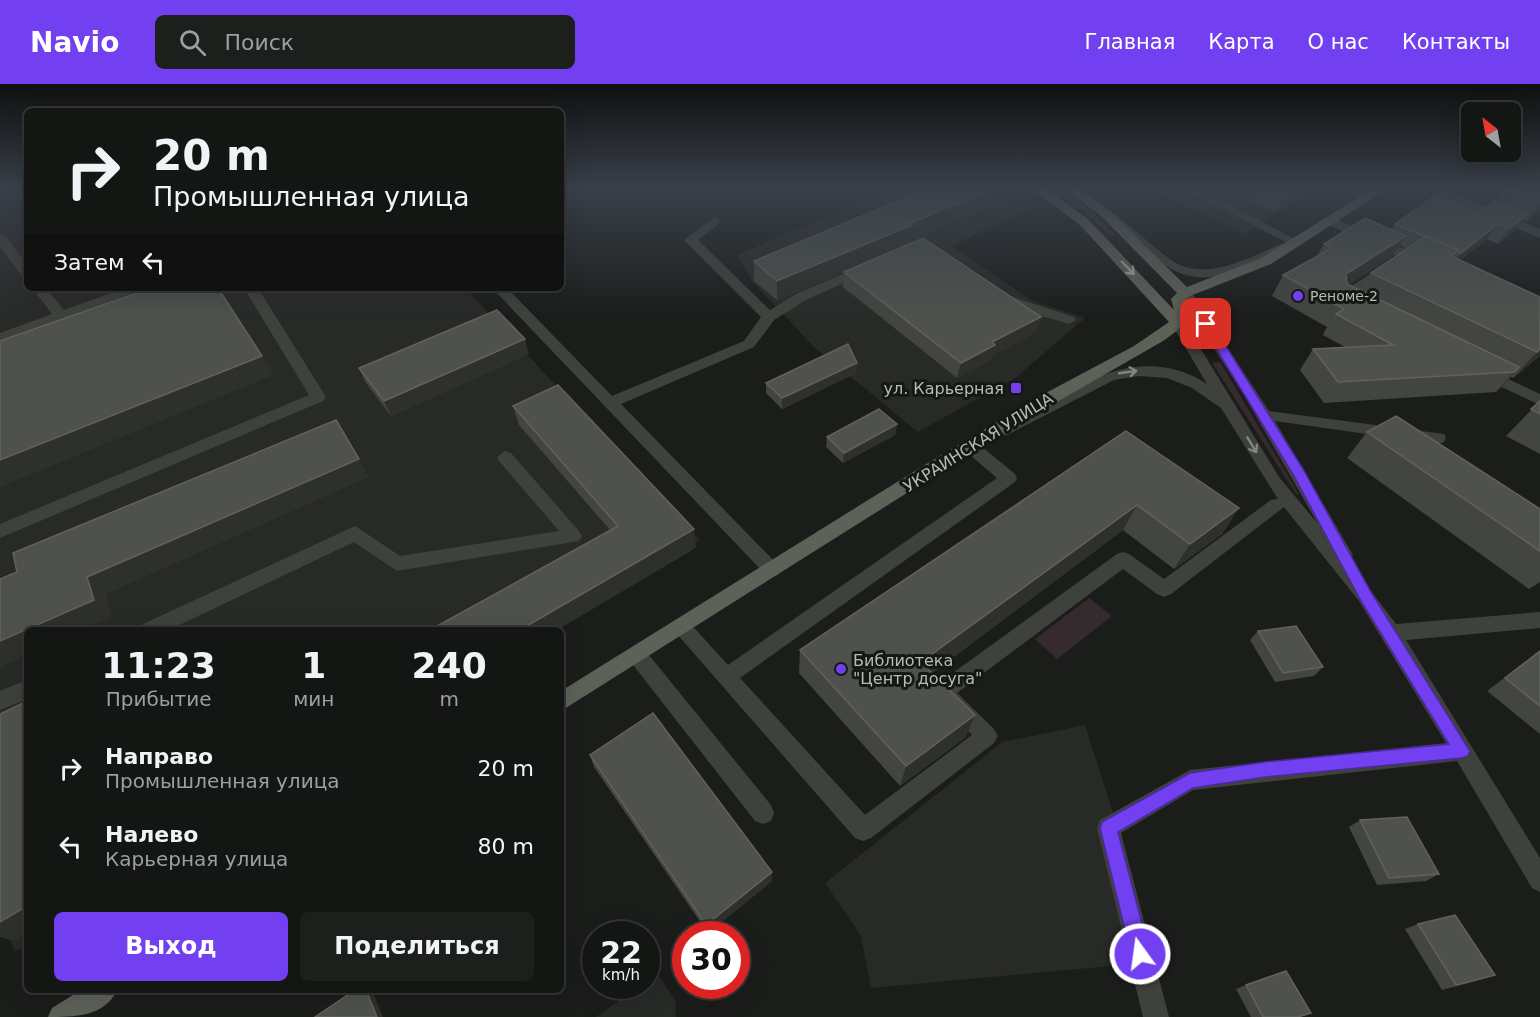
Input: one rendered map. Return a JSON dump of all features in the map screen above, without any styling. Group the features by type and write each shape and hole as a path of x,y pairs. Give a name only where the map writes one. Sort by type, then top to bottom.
{"main road":[{"path":"1093,232 1178,324 1182,314 1178,299 1185,293 1266,261 1313,232"},
{"path":"1124,232 1185,293"},
{"name":"УКРАИНСКАЯ УЛИЦА","path":"564,700 975,443 1178,324"},
{"path":"61,1017 99,993"}],"street":[{"path":"701,232 690,240 769,317"},
{"path":"1134,232 1167,263 1177,269 1199,275 1210,274 1294,243"},
{"path":"1271,232 1294,243"},
{"path":"1354,232 1412,258 1340,300 1361,311"},
{"path":"0,239 24,269"},
{"path":"612,402 749,344 769,317 801,297 875,266"},
{"path":"994,290 1012,303 1069,320"},
{"path":"41,291 61,316"},
{"path":"0,338 130,291"},
{"path":"0,531 318,398 253,291"},
{"path":"502,291 612,402 772,570"},
{"path":"1185,293 1217,339 1298,472 1366,596"},
{"path":"1178,324 1273,481 1366,596 1391,633 1540,880"},
{"path":"1477,369 1540,400"},
{"path":"726,676 1009,478 975,443 1036,416 1108,376 1138,371 1175,376 1198,385 1218,398 1234,416"},
{"path":"1274,415 1438,438"},
{"path":"1371,429 1399,448"},
{"path":"156,627 355,533 397,564 573,536 505,457"},
{"path":"681,627 863,831 987,736 942,692 1124,559 1164,589 1277,505"},
{"path":"1391,633 1536,624"},
{"path":"637,655 763,813"},
{"path":"0,701 24,689"},
{"path":"1156,1017 1108,828 1190,780 1265,770 1462,751"}],"shaded area":[{"path":"0,232 24,232 24,291 468,291 700,540 555,627 24,627 24,947 14,952 0,897"},
{"path":"792,232 981,232 951,246 1031,300 1085,318 1015,378 918,432 814,347 752,281 737,255"},
{"path":"1105,232 1112,232 1116,235 1110,236"},
{"path":"1220,362 1299,494 1296,494 1212,363"},
{"path":"1089,598 1112,616 1057,659 1035,639"},
{"path":"1085,725 1120,835 1154,962 871,988 861,936 825,883 1002,742"},
{"path":"660,978 672,999 675,1000 676,1017 596,1017 621,999 660,999"}],"building":[{"path":"825,232 896,232 777,281 754,261"},
{"path":"1344,232 1396,232 1406,236 1346,274 1347,284 1519,367 1514,372 1338,382 1313,349 1393,345 1336,314 1344,309 1283,275 1332,248 1324,244"},
{"path":"1413,232 1488,232 1461,253"},
{"path":"1426,236 1458,250 1451,256 1540,297 1540,349 1537,352 1371,273"},
{"path":"923,238 1041,317 992,342 995,345 961,363 844,272"},
{"path":"142,291 220,291 262,356 0,460 0,341"},
{"path":"497,310 525,339 384,401 359,368"},
{"path":"848,344 857,363 782,398 766,383"},
{"path":"558,385 694,529 525,627 435,627 618,526 513,406"},
{"path":"1540,401 1540,414 1531,409"},
{"path":"879,409 897,424 844,453 827,437"},
{"path":"1396,416 1540,509 1540,551 1367,432"},
{"path":"336,420 359,459 87,577 94,600 32,627 24,627 24,631 0,641 0,579 17,572 13,553"},
{"path":"1126,431 1239,508 1190,544 1137,505 921,662 975,715 906,766 800,650"},
{"path":"1296,626 1323,667 1283,673 1258,631"},
{"path":"1540,651 1540,706 1505,678"},
{"path":"24,702 24,908 0,922 0,714"},
{"path":"653,713 772,872 711,921 703,921 590,755"},
{"path":"1407,817 1439,874 1389,878 1360,820"},
{"path":"1455,915 1495,975 1456,985 1418,924"},
{"path":"1286,971 1311,1013 1298,1017 1263,1017 1246,985"},
{"path":"351,993 367,993 377,1017 315,1017"}],"place":[{"name":"Реноме-2","path":"1298,296"},
{"name":"ул. Карьерная","path":"1016,388"},
{"name":"Библиотека \"Центр досуга\"","path":"841,669"}],"route":[{"path":"1140,954 1108,828 1190,780 1265,770 1462,751 1366,596 1298,472 1206,324"}]}
